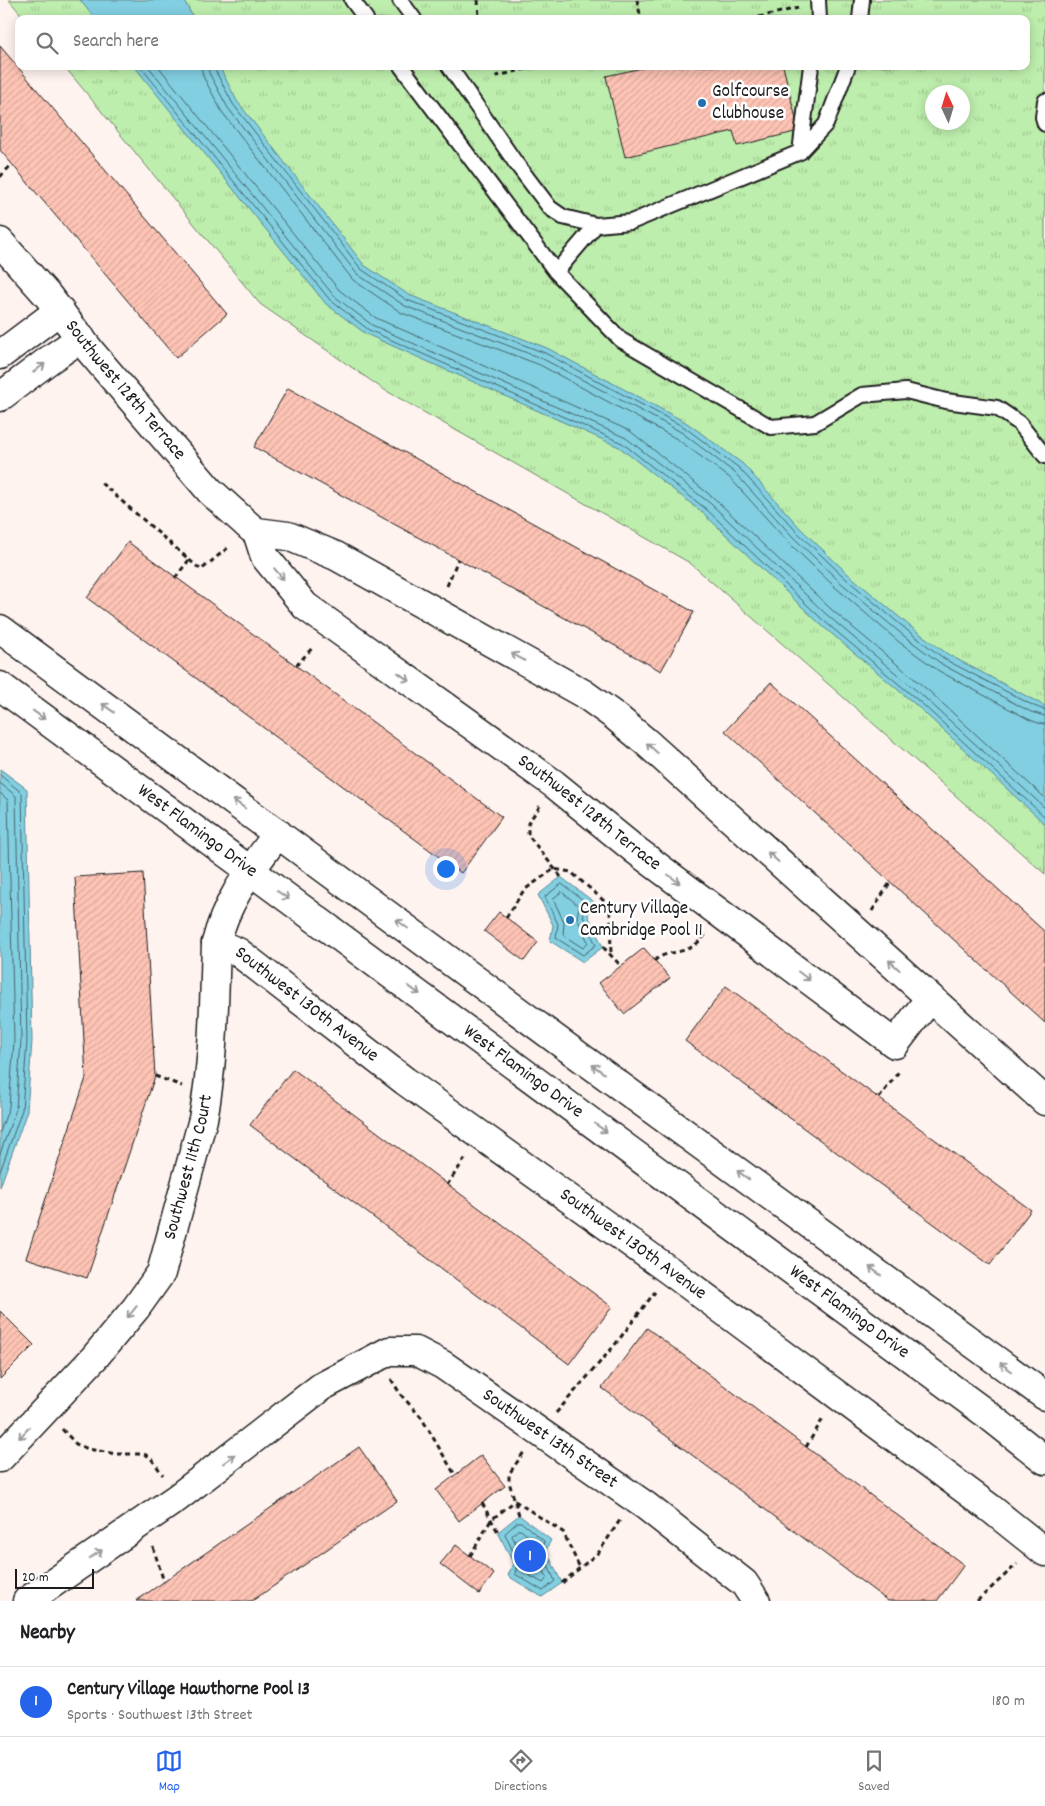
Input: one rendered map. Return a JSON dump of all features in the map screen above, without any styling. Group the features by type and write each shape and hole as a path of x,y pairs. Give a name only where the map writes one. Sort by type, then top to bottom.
{"street":[{"name":"Southwest 128th Terrace","path":"0,242 60,310 91,352 210,491 254,530 265,557 305,606 554,784 634,849 895,1044 930,998"},
{"path":"0,355 60,310"},
{"path":"0,397 81,338"},
{"path":"254,530 288,536 336,556 584,694 616,717 1045,1101"},
{"path":"0,629 1045,1396"},
{"name":"West Flamingo Drive","path":"0,686 956,1391 1045,1460"},
{"name":"Southwest 11th Court","path":"0,1458 94,1358 136,1308 161,1273 208,1095 211,1069 216,943 228,906 278,832"},
{"name":"Southwest 130th Avenue","path":"216,943 238,952 405,1081 670,1271 990,1508 1042,1549"},
{"name":"Southwest 13th Street","path":"178,1498 321,1387 389,1351 416,1351 443,1365 635,1499 744,1583 756,1601"},
{"path":"27,1601 178,1498"}],"lane":[{"path":"352,0 363,15"},
{"path":"400,0 411,15"},
{"path":"818,0 819,15"},
{"path":"860,15 862,0"},
{"path":"404,70 556,272 621,340 771,427 815,423 862,395 906,391 946,402 997,408 1019,423 1045,456"},
{"path":"452,70 515,162 550,208 563,217 596,225 631,222 800,152 826,124 846,70"},
{"path":"800,152 810,70"},
{"path":"1045,101 1043,117 1045,124"},
{"path":"556,272 596,225"}],"path":[{"path":"478,0 479,15"},
{"path":"637,0 640,15"},
{"path":"767,15 800,7"},
{"path":"495,70 497,76 522,70"},
{"path":"0,177 12,164"},
{"path":"101,483 201,570 254,530"},
{"path":"175,578 189,560"},
{"path":"554,784 528,823 528,835 561,877"},
{"path":"506,918 524,890 554,869 571,872 610,906 612,956"},
{"path":"858,933 890,881"},
{"path":"654,961 667,953 688,949 695,945 721,914"},
{"path":"603,947 621,966"},
{"path":"879,1098 905,1064"},
{"path":"447,1184 481,1136"},
{"path":"519,1515 509,1474 540,1431 614,1346 670,1271"},
{"path":"376,1358 401,1395 421,1417 455,1475"},
{"path":"806,1446 837,1396"},
{"path":"44,1411 76,1444 101,1452 138,1454 150,1457 178,1498"},
{"path":"562,1583 599,1552 635,1499"},
{"path":"470,1556 491,1520 515,1501"},
{"path":"515,1501 564,1532 580,1568"},
{"path":"482,1503 498,1532"},
{"path":"139,1525 152,1545 164,1582"},
{"path":"977,1601 1042,1549"}],"green space":[{"path":"9,0 1045,0 1045,874 690,563 383,389 260,304 67,70 1030,70 1030,15 22,15"}],"water":[{"path":"80,0 184,0 192,15 92,15"},
{"path":"137,70 221,70 237,101 364,265 409,295 547,348 687,423 743,464 801,529 847,573 911,627 949,655 1045,706 1045,824 916,705 820,624 703,513 619,447 366,334 326,304"},
{"path":"0,769 27,789 32,1041 27,1111 0,1187"},
{"name":"Century Village Cambridge Pool 11","path":"561,877 594,902 588,915 603,947 583,962 550,941 553,925 538,895"},
{"path":"519,1515 551,1540 546,1550 562,1583 542,1597 508,1576 513,1563 498,1532"}],"building":[{"path":"0,46 15,64 15,70 20,70 227,314 176,358 0,150"},
{"name":"Golfcourse Clubhouse","path":"633,70 784,70 799,131 737,146 733,131 625,157 606,76"},
{"path":"288,388 694,612 661,671 254,447"},
{"path":"128,542 502,817 461,873 87,598"},
{"path":"771,682 1045,932 1045,1023 725,731"},
{"path":"143,873 155,1076 87,1278 26,1258 86,1078 75,877"},
{"path":"499,912 538,942 524,961 484,931"},
{"path":"644,948 670,978 624,1014 599,983"},
{"path":"726,986 1031,1210 990,1265 685,1041"},
{"path":"293,1069 612,1307 569,1364 250,1125"},
{"path":"0,1311 34,1345 0,1379"},
{"path":"647,1328 964,1565 937,1601 888,1601 602,1388"},
{"path":"359,1447 397,1501 252,1601 136,1601"},
{"path":"481,1455 505,1486 459,1521 436,1490"},
{"path":"456,1545 494,1574 479,1594 440,1564"}],"place":[{"name":"Golfcourse Clubhouse","path":"702,103"},
{"name":"Century Village Cambridge Pool 11","path":"570,920"},
{"name":"Century Village Hawthorne Pool 13","path":"530,1556"}]}
